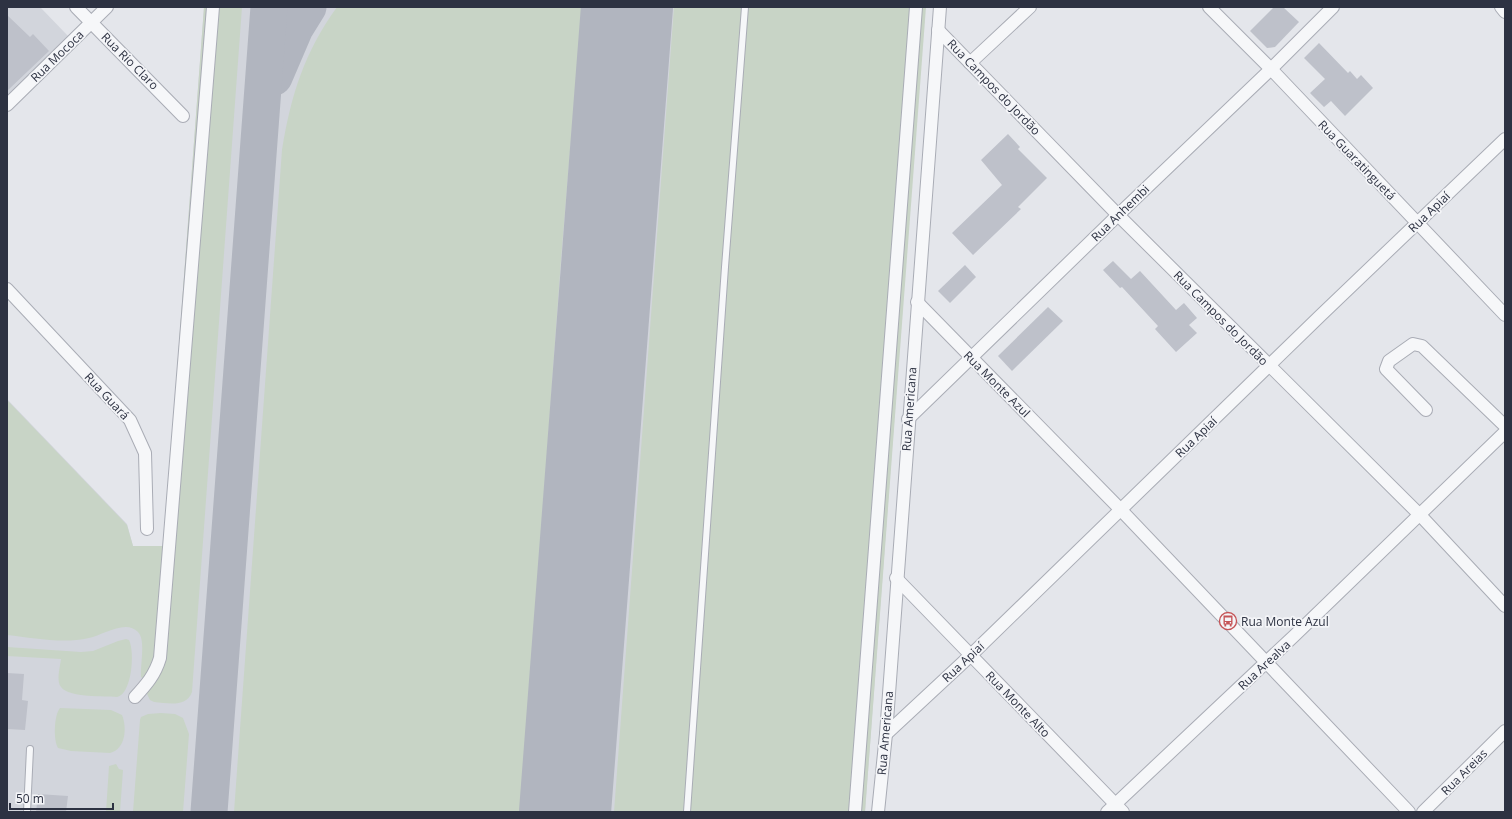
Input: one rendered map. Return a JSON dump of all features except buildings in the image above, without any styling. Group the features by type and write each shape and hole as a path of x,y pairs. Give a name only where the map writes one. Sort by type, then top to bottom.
{"street":[{"name":"Rua Rio Claro","path":"76,7 183,116"},
{"name":"Rua Mococa","path":"7,105 107,7"},
{"path":"135,697 151,680 157,670 160,658 214,7"},
{"path":"856,812 916,7"},
{"name":"Rua Americana","path":"878,812 886,734 896,578 940,7"},
{"path":"970,63 1030,7"},
{"name":"Rua Guaratinguetá","path":"1209,7 1271,69 1505,314"},
{"name":"Rua Anhembi","path":"908,419 1271,69 1333,7"},
{"path":"1501,7 1505,12"},
{"name":"Rua Campos do Jordão","path":"938,30 1118,215 1420,515 1505,606"},
{"name":"Rua Apiaí","path":"886,734 970,656 1505,139"},
{"name":"Rua Guará","path":"7,289 130,420 145,452 147,529"},
{"name":"Rua Monte Azul","path":"917,302 1267,661 1410,812"},
{"path":"1426,410 1386,369 1389,361 1412,344 1422,346 1505,426"},
{"name":"Rua Arealva","path":"1115,809 1505,432"},
{"name":"Rua Monte Alto","path":"896,578 1115,809"},
{"name":"Rua Areias","path":"1423,812 1505,731"}],"lane":[{"path":"686,812 745,7"},
{"path":"27,812 30,749"}],"shaded area":[{"path":"7,7 40,7 68,36 7,96"},
{"path":"204,7 925,7 865,812 7,812 7,399 127,524 133,546 164,546"}],"green space":[{"path":"204,7 242,7 192,692 186,700 181,702 154,702 150,700 147,694 144,679 141,677 142,641 138,632 133,628 121,627 79,640 48,640 7,635 7,400 127,525 133,546 164,546"},
{"path":"337,7 582,7 561,260 521,812 234,812 282,150 290,111 300,75 316,41"},
{"path":"674,7 926,7 865,812 614,812"},
{"path":"126,639 129,640 131,646 131,672 126,689 117,697 79,695 65,691 61,687 59,681 61,659 7,656 7,647 81,652 93,651"},
{"path":"60,708 111,710 122,715 125,731 119,747 110,753 71,751 58,748 55,739 55,728 56,716"},
{"path":"148,714 175,714 183,718 189,734 183,812 133,812 140,720 141,717"},
{"path":"116,764 119,769 123,770 120,812 106,812 109,766"}],"taxiway":[{"path":"209,812 269,7"},
{"path":"274,77 295,28 308,7"}],"runway":[{"path":"565,812 627,7"}],"place":[{"name":"Rua Monte Azul","path":"1228,621"}]}
